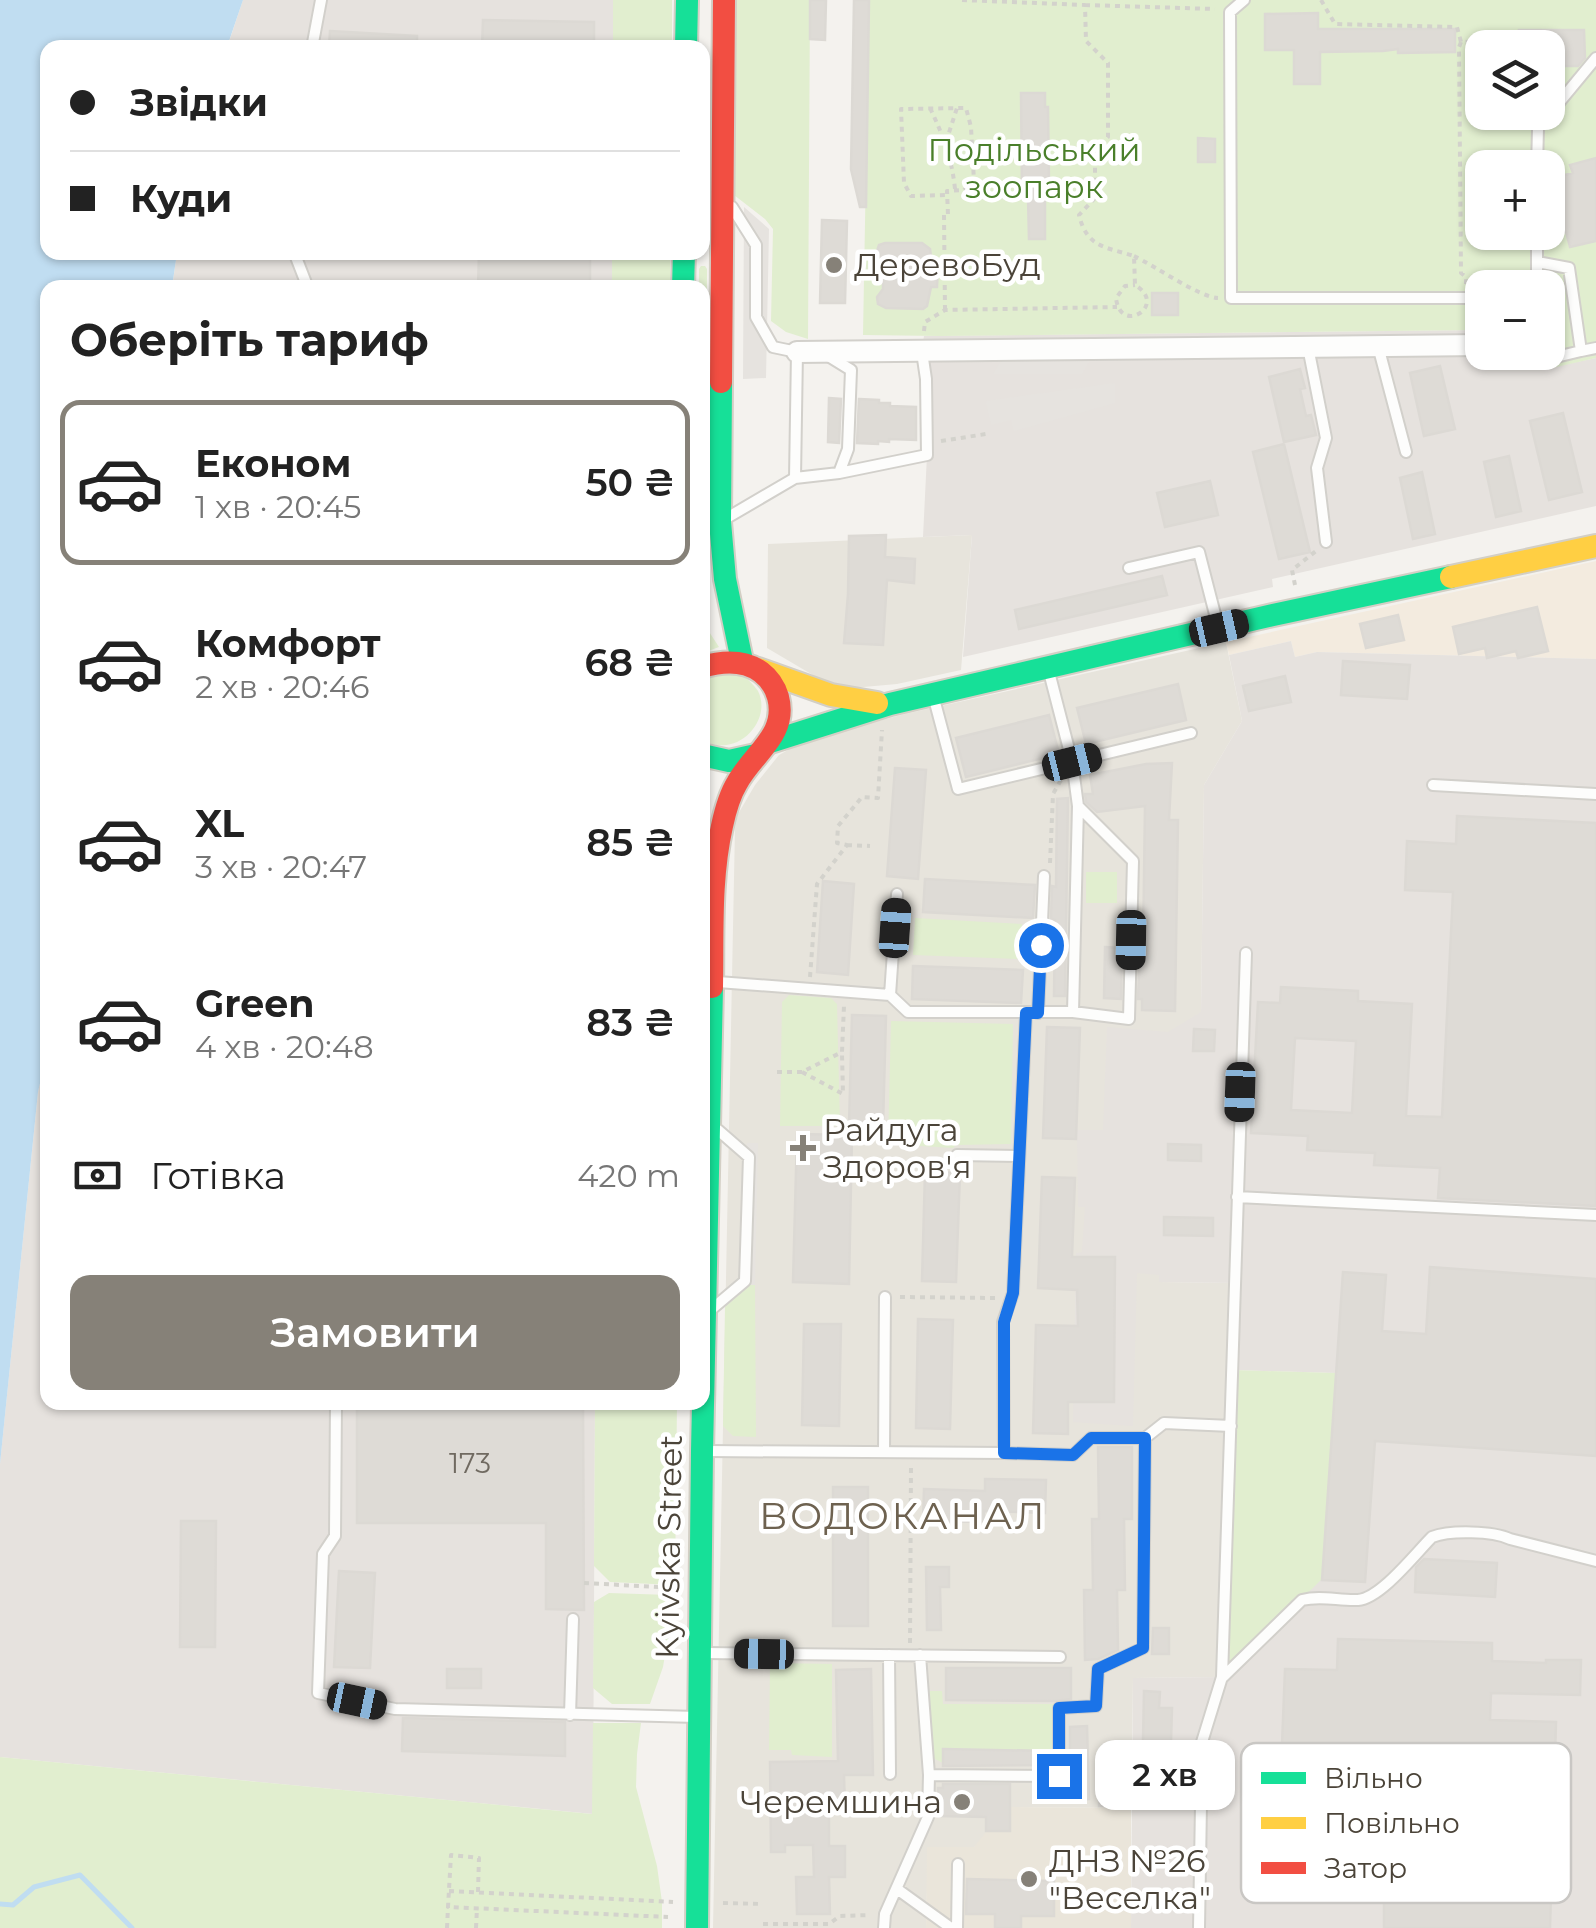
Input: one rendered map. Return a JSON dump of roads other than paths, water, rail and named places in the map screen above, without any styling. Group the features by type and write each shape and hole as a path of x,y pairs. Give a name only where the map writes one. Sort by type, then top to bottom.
{"main road":[{"path":"686,0 686,40"},
{"path":"714,866 725,808 738,780 779,724 780,703 772,684 750,665 725,578 720,522 712,251 722,192 724,0"},
{"path":"710,758 736,762 763,748 886,715 933,694 1596,546"},
{"path":"710,664 722,660 750,665 814,692 886,715"},
{"path":"710,849 714,866"},
{"name":"Kyivska Street","path":"710,1075 714,866"},
{"name":"Kyivska Street","path":"697,1928 703,1410"}],"street":[{"path":"797,352 1465,345"}],"lane":[{"path":"314,40 321,0"},
{"path":"1244,0 1230,12 1231,298 1465,299"},
{"path":"1538,150 1538,128 1596,58"},
{"path":"722,192 756,245 756,317 772,346 797,352 794,478"},
{"path":"1536,270 1537,250"},
{"path":"1537,262 1568,268 1582,351"},
{"path":"1308,346 1326,438 1316,468 1326,542"},
{"path":"1377,346 1406,452"},
{"path":"1565,355 1596,348"},
{"path":"720,522 794,478 927,455 922,350"},
{"path":"821,352 851,370 848,449 839,473"},
{"path":"1129,568 1199,552 1219,628"},
{"path":"1048,668 1072,762 1078,806 1073,1012"},
{"path":"933,694 958,789 1191,732"},
{"path":"1433,785 1596,794"},
{"path":"712,981 890,995 908,1012 1073,1012 1129,1020 1133,861 1078,806"},
{"path":"1004,1453 1004,1322 1011,1298 1044,876"},
{"path":"890,995 897,894"},
{"path":"1200,1928 1202,1742 1222,1677 1246,953"},
{"path":"710,1123 749,1158 746,1281 710,1311"},
{"path":"957,1156 1020,1156"},
{"path":"1237,1196 1596,1215"},
{"path":"884,1452 886,1297"},
{"path":"336,1410 334,1536 324,1554 318,1693 396,1709 699,1718"},
{"path":"702,1451 1073,1455 1091,1438 1145,1438 1164,1422 1232,1426"},
{"path":"928,1775 1059,1776 1059,1708 1096,1706 1098,1669 1143,1648 1145,1438"},
{"path":"1222,1677 1302,1600 1316,1596 1361,1600 1375,1594 1432,1537 1499,1534 1596,1560"},
{"path":"570,1715 573,1619"},
{"path":"700,1653 1060,1657"},
{"path":"889,1656 890,1774"},
{"path":"884,1928 885,1914 928,1817 928,1775 915,1656"},
{"path":"954,1928 958,1864"},
{"path":"897,1889 954,1928"}],"water":[{"path":"0,0 243,0 229,40 40,40 40,260 176,260 173,280 40,280 40,1083 0,1464"}],"waterway":[{"path":"0,1904 13,1905 34,1887 80,1875 132,1928"}],"place":[{"name":"ДеревоБуд","path":"834,265"},
{"name":"Райдуга Здоров'я","path":"803,1148"},
{"name":"Черемшина","path":"962,1802"},
{"name":"ДНЗ №26 \"Веселка\"","path":"1029,1879"}],"district":[{"name":"ВОДОКАНАЛ","path":"903,1516"}],"park label":[{"name":"Подільський зоопарк","path":"1034,168"}]}
